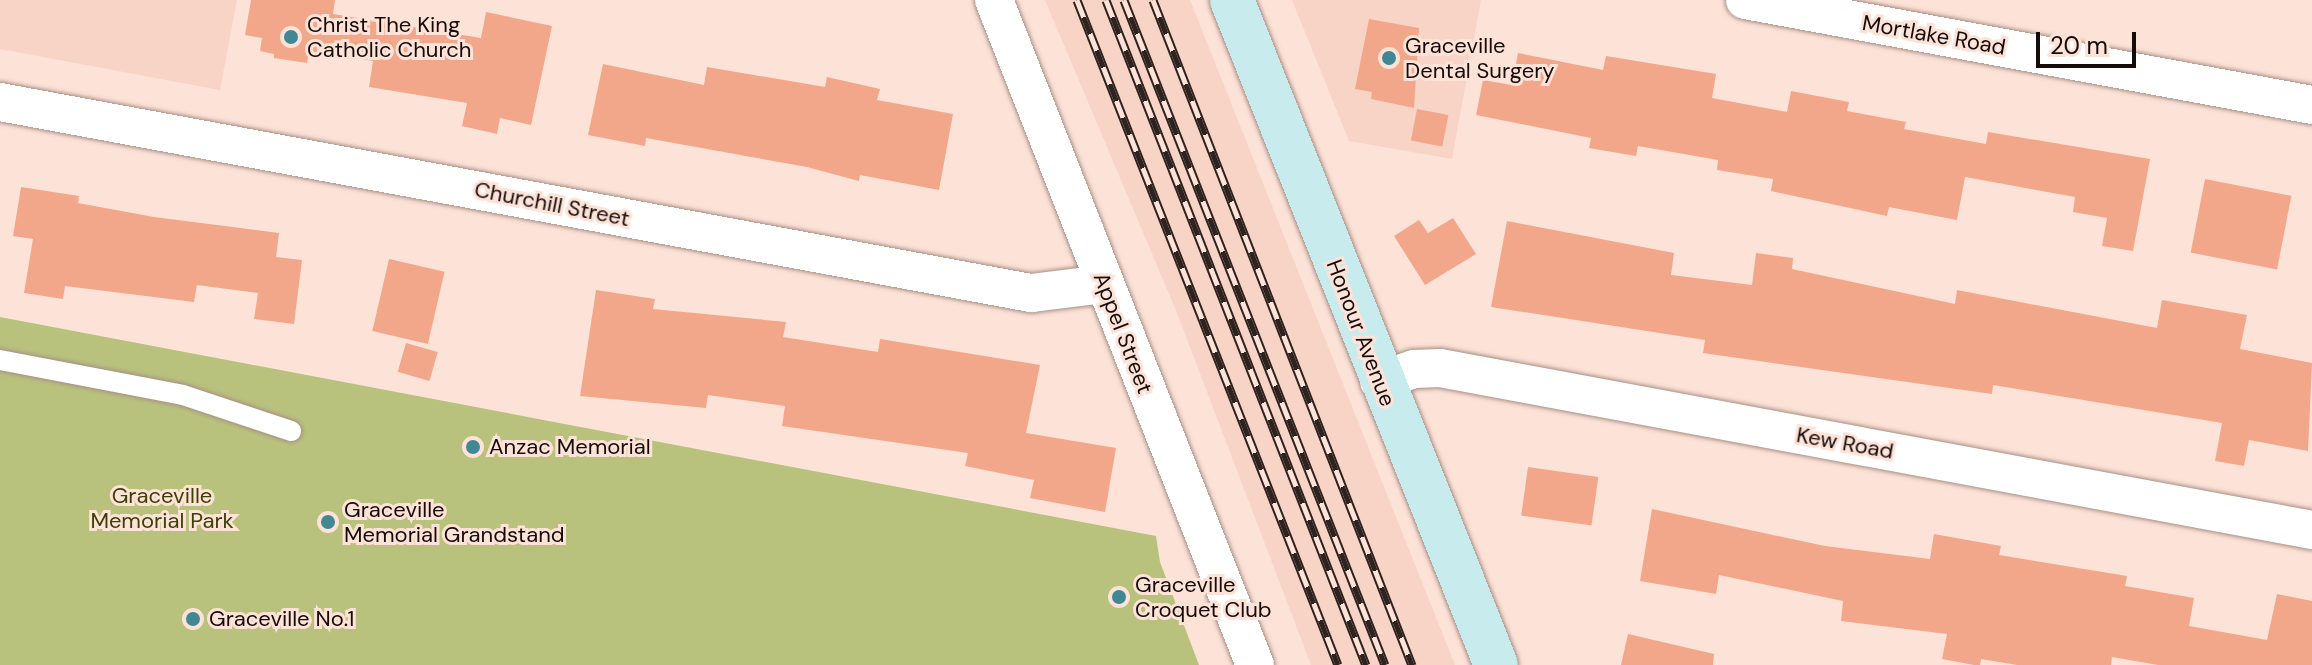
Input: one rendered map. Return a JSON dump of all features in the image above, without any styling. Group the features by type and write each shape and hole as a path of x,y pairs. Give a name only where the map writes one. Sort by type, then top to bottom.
{"main road":[{"name":"Honour Avenue","path":"1232,0 1379,381 1496,665"}],"street":[{"name":"Appel Street","path":"994,0 1255,665"},
{"name":"Mortlake Road","path":"1745,0 2312,105"},
{"name":"Churchill Street","path":"0,102 1031,293 1104,284"},
{"name":"Kew Road","path":"1379,381 1414,369 1440,368 2312,530"}],"lane":[{"path":"0,360 183,395 291,431"}],"shaded area":[{"path":"0,0 237,0 220,90 0,49"},
{"path":"1045,0 1190,0 1455,665 1311,665 1177,313"},
{"path":"1292,0 1481,0 1452,159 1349,141"}],"green space":[{"name":"Graceville Memorial Park","path":"0,317 1156,536 1160,562 1199,665 0,665"}],"building":[{"path":"251,0 335,0 333,14 481,38 486,12 552,26 531,125 500,118 497,134 462,126 467,103 369,87 373,61 309,51 307,63 274,58 274,54 260,51 262,38 245,35"},
{"name":"Graceville Dental Surgery","path":"1369,19 1419,28 1414,108 1371,99 1372,92 1355,89"},
{"path":"1518,53 1603,70 1606,56 1716,74 1712,98 1787,112 1791,91 1849,102 1847,111 1906,122 1904,129 1986,144 1988,132 2150,159 2133,251 2102,246 2107,218 2073,212 2075,197 1965,177 1957,220 1889,207 1887,216 1771,191 1773,179 1717,170 1718,160 1638,146 1636,156 1589,148 1591,138 1476,115 1483,80 1512,85"},
{"path":"603,64 704,85 707,67 825,87 827,77 880,89 877,100 953,114 939,190 860,175 859,181 807,167 646,138 645,146 588,135"},
{"path":"1417,109 1448,115 1442,147 1411,140"},
{"path":"2205,179 2291,196 2277,269 2191,253"},
{"path":"21,187 79,196 78,203 154,217 279,233 276,257 302,260 294,324 254,319 258,293 197,285 194,302 65,286 63,299 24,293 33,239 13,236"},
{"path":"1453,218 1476,254 1425,285 1394,236 1419,220 1428,233"},
{"path":"1507,221 1674,253 1671,275 1752,285 1756,253 1793,258 1792,269 1955,304 1957,290 2157,328 2162,300 2247,315 2240,349 2312,363 2308,451 2249,440 2244,466 2215,461 2222,423 1993,385 1992,394 1703,353 1705,340 1491,307"},
{"path":"389,259 445,272 428,344 372,331"},
{"path":"596,290 655,299 653,309 786,322 783,337 878,352 880,339 1040,365 1026,433 1116,448 1105,512 1030,498 1034,480 965,466 968,453 782,426 785,406 708,395 706,408 580,396"},
{"path":"406,343 438,352 429,381 398,372"},
{"path":"1528,467 1598,477 1591,525 1521,516"},
{"path":"1652,509 1825,546 1930,559 1934,534 2001,546 1999,555 2127,576 2125,586 2194,598 2189,626 2267,640 2277,594 2312,601 2312,665 2158,665 2112,657 2111,665 2017,665 1981,659 1980,665 1974,665 1942,659 1947,634 1841,621 1843,601 1719,575 1716,594 1640,581"},
{"path":"1628,634 1714,654 1713,665 1621,665"}],"railway":[{"path":"1077,0 1338,665"},
{"path":"1106,0 1366,665"},
{"path":"1124,0 1385,665"},
{"path":"1153,0 1412,665"}],"place":[{"name":"Christ The King Catholic Church","path":"291,37"},
{"name":"Graceville Dental Surgery","path":"1389,58"},
{"name":"Anzac Memorial","path":"473,447"},
{"name":"Graceville Memorial Grandstand","path":"328,522"},
{"name":"Graceville Croquet Club","path":"1119,597"},
{"name":"Graceville No.1","path":"193,619"}]}
